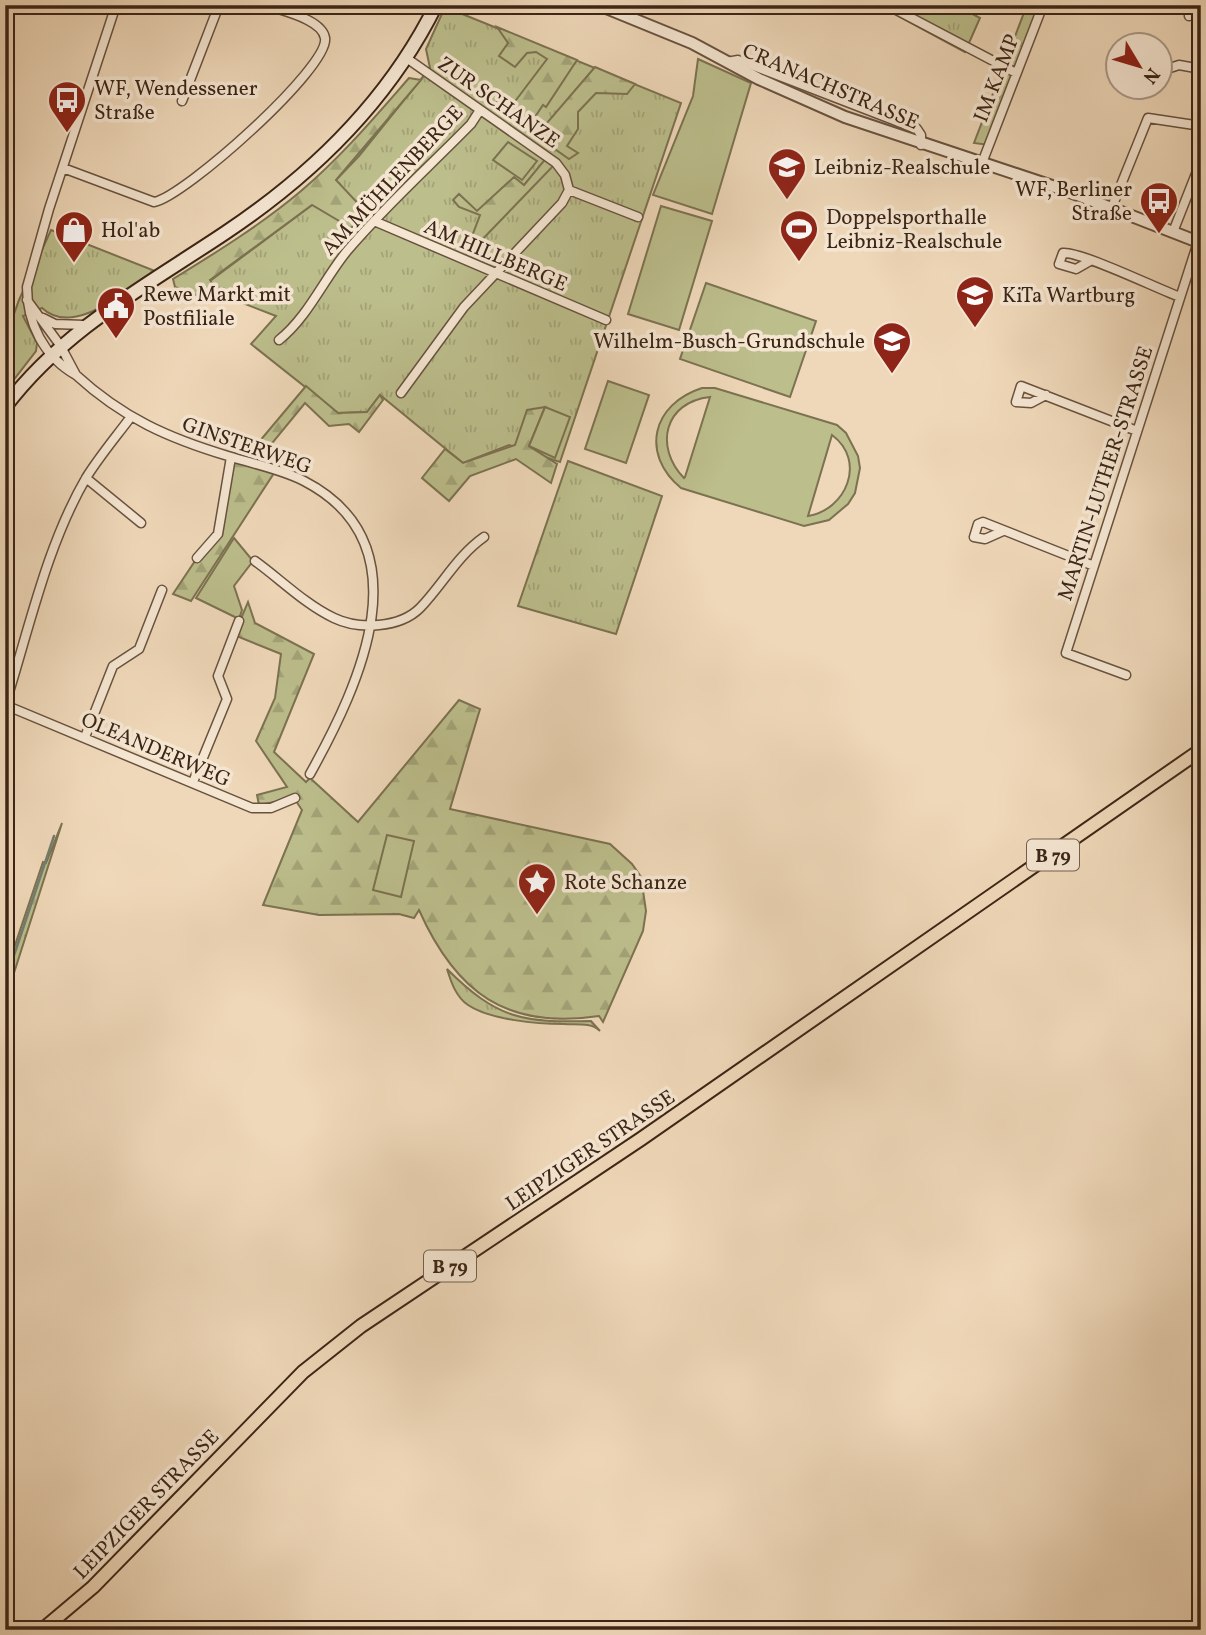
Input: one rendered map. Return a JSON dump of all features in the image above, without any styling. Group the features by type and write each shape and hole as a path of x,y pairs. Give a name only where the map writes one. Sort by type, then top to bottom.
{"main road":[{"path":"5,407 55,349 84,325 223,234 290,186 360,118 405,57 436,5"},
{"name":"LEIPZIGER STRASSE","path":"42,1630 93,1587 303,1372 340,1341 642,1139 1201,750"}],"street":[{"path":"55,349 33,326 27,300 32,266 116,5"},
{"path":"182,101 219,5"},
{"path":"63,169 154,202 165,198 216,160 287,94 315,63 325,46 325,37 319,27 266,5"},
{"name":"CRANACHSTRASSE","path":"599,5 692,43 812,103 921,145 1112,207 1199,242"},
{"path":"887,5 1016,74"},
{"name":"IM KAMP","path":"982,163 1043,5"},
{"path":"1189,16 1201,13"},
{"name":"ZUR SCHANZE","path":"405,57 556,163 565,175 569,190"},
{"path":"1174,67 1201,69"},
{"name":"AM MÜHLENBERGE","path":"279,340 290,331 328,274 374,221 471,124 480,110"},
{"path":"1112,207 1148,118 1201,126"},
{"path":"1173,232 1201,161"},
{"path":"401,393 464,307 495,271 562,203 569,190 638,217"},
{"name":"AM HILLBERGE","path":"374,221 606,320"},
{"name":"MARTIN-LUTHER-STRASSE","path":"1126,676 1066,653 1199,242"},
{"path":"1090,261 1180,297"},
{"path":"27,300 41,318 55,349"},
{"path":"41,318 55,324 84,325"},
{"name":"GINSTERWEG","path":"55,349 76,375 130,418 189,444 304,481 344,510 355,523 369,556 373,587 372,625 352,686 310,774"},
{"path":"1046,395 1137,431"},
{"path":"5,705 50,561 86,478 130,418"},
{"path":"197,558 218,534 231,457"},
{"path":"86,478 141,523"},
{"path":"1003,531 1094,566"},
{"path":"256,561 337,620 372,625 396,623 411,615 464,551 485,537"},
{"path":"85,737 113,666 139,649 162,590"},
{"path":"193,782 227,699 218,676 239,621"},
{"name":"OLEANDERWEG","path":"5,705 260,810 295,798"}],"green space":[{"path":"878,5 956,5 980,18 965,52"},
{"path":"1027,5 1043,5 989,145 974,143"},
{"path":"445,7 681,103 560,462 509,445 463,463 380,395 367,412 338,413 251,344 276,316 219,294 210,281 312,205 359,156 430,68 426,49"},
{"path":"497,27 577,60 546,107 543,105 531,123 541,130 595,67 635,84 627,94 596,93 578,112 578,129 567,146 578,153 569,159 494,106 498,100 510,108 547,59 536,52 527,53 515,67 499,56 508,43"},
{"path":"698,59 751,83 712,214 653,195 693,96"},
{"path":"409,78 421,80 336,180 366,212 351,228 312,205 210,280 219,294 212,301 175,287 173,279 255,226 316,178 357,137"},
{"path":"508,142 537,161 522,180 493,160"},
{"path":"547,157 556,163 475,247 471,239 480,215 459,207 453,200 459,194 477,211 514,177 524,185"},
{"path":"661,206 712,221 679,330 628,314"},
{"path":"51,230 155,271 115,299 84,314 69,318 55,316 42,308 23,316 37,343 36,351 5,391 5,339 19,300"},
{"path":"706,283 816,321 790,397 680,359"},
{"path":"608,381 649,395 626,463 585,449"},
{"path":"306,386 338,413 367,412 380,395 383,400 359,432 349,424 329,426 305,403 260,458 248,455"},
{"path":"702,388 715,388 837,425 846,433 858,456 860,468 855,493 848,504 829,520 804,526 681,488 668,475 656,446 657,431 663,418 685,395","holes":["710,397 685,477 684,478 669,453 668,428 682,407","832,435 843,446 848,458 850,470 847,483 842,495 833,504 808,516"]},
{"path":"545,407 529,446 557,464 551,483 516,459 470,476 449,501 422,478 445,449 463,463 515,445 527,410"},
{"path":"545,407 570,417 555,458 529,446"},
{"path":"231,457 276,470 191,601 173,594 197,558 213,543"},
{"path":"568,461 662,496 616,634 518,606"},
{"path":"234,538 253,561 234,586 242,610 239,619 196,598"},
{"path":"248,602 255,623 314,654 274,752 306,782 310,778 358,822 459,700 480,709 450,809 610,844 632,864 641,877 646,911 643,931 603,1022 599,1016 566,1019 537,1017 511,1010 488,999 468,984 450,964 419,910 414,918 399,914 319,915 263,905 302,810 294,798 259,805 257,795 287,787 256,741 275,698 281,654 234,635"},
{"path":"62,823 5,1001 5,975 43,862 46,863"},
{"path":"387,835 414,841 401,897 373,890"},
{"path":"447,969 481,998 512,1015 547,1021 591,1021 600,1031 588,1025 514,1020 477,1010 460,998"}],"waterway":[{"path":"5,982 54,836"}],"place":[{"name":"WF, Wendessener Straße","path":"67,134"},
{"name":"Leibniz-Realschule","path":"787,201"},
{"name":"WF, Berliner Straße","path":"1159,235"},
{"name":"Doppelsporthalle Leibniz-Realschule","path":"799,263"},
{"name":"Hol'ab","path":"74,264"},
{"name":"KiTa Wartburg","path":"975,329"},
{"name":"Rewe Markt mit Postfiliale","path":"116,340"},
{"name":"Wilhelm-Busch-Grundschule","path":"892,375"},
{"name":"Rote Schanze","path":"537,916"}]}
